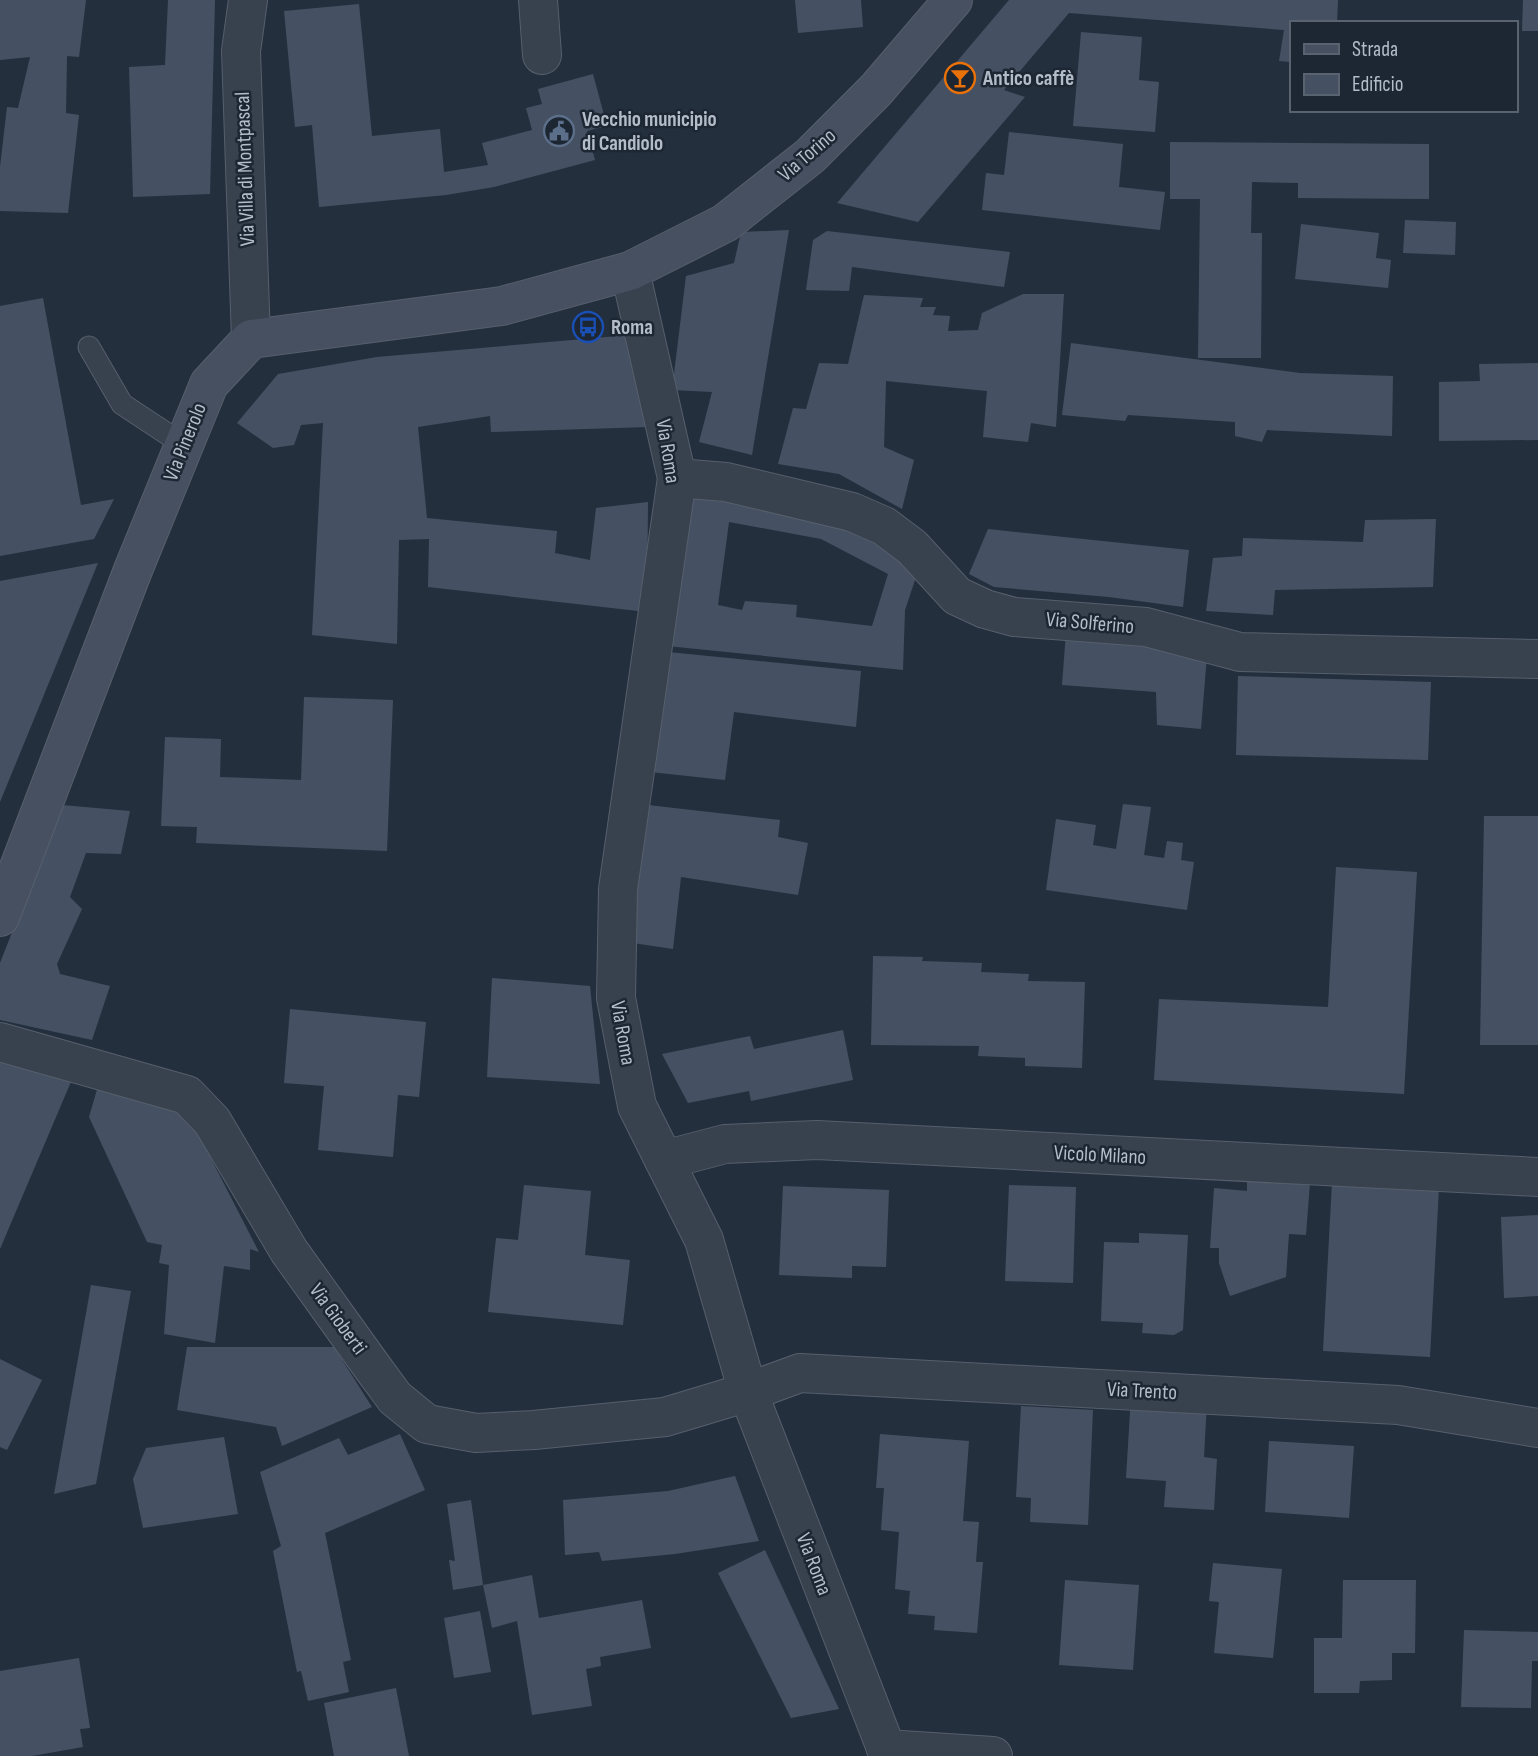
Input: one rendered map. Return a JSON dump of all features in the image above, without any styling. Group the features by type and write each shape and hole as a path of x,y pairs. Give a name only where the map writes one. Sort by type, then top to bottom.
{"main road":[{"name":"Via Torino","path":"630,271 725,223 810,156 876,90 953,0"},
{"path":"251,339 502,306 630,271"},
{"name":"Via Pinerolo","path":"0,917 209,384 251,339"}],"street":[{"name":"Via Villa di Montpascal","path":"248,0 241,51 251,339"},
{"path":"538,0 542,55"},
{"name":"Via Roma","path":"630,271 677,478 618,889 616,998 637,1106 704,1240 748,1392 887,1753"},
{"name":"Via Solferino","path":"677,478 726,482 852,512 884,526 912,547 957,596 985,610 1014,617 1146,627 1240,652 1538,659"},
{"name":"Via Gioberti","path":"0,1042 187,1096 212,1121 289,1251 370,1364 395,1398 427,1424 476,1433 547,1429 665,1417 748,1392"},
{"name":"Vicolo Milano","path":"664,1160 725,1144 817,1140 1538,1177"},
{"name":"Via Trento","path":"748,1392 800,1373 1398,1405 1538,1428"},
{"path":"887,1753 993,1756"}],"lane":[{"path":"89,347 122,404 184,445"}],"building":[{"path":"0,0 86,0 79,57 67,56 66,113 79,115 68,213 0,211 0,167 7,107 18,108 30,57 0,60"},
{"path":"168,0 215,0 210,194 133,197 129,67 165,65"},
{"path":"795,0 861,0 863,27 798,33"},
{"path":"1009,0 1338,0 1337,21 1290,21 1290,62 1279,61 1284,30 1069,13 1004,90 1025,97 918,222 837,203"},
{"path":"1523,0 1538,0 1538,31 1522,31"},
{"path":"359,4 372,136 440,129 444,172 488,165 482,143 532,130 526,108 542,104 538,89 593,74 607,126 587,131 595,160 494,187 446,195 319,207 312,125 295,127 284,11"},
{"path":"1081,32 1142,37 1139,80 1159,82 1155,132 1073,126"},
{"path":"1009,132 1123,144 1119,187 1165,192 1160,230 982,210 986,173 1004,175"},
{"path":"1170,142 1429,144 1429,199 1298,198 1298,183 1252,182 1251,233 1262,233 1261,358 1198,358 1200,199 1170,199"},
{"path":"1405,220 1456,222 1455,255 1403,253"},
{"path":"1301,224 1379,233 1376,258 1391,260 1388,288 1295,279"},
{"path":"789,230 752,455 699,442 712,392 672,390 686,276 734,263 741,232"},
{"path":"827,231 1010,252 1004,287 852,267 849,291 806,290 813,240"},
{"path":"1023,294 1064,294 1056,427 1031,423 1028,442 983,437 987,391 886,381 884,447 914,460 902,509 839,474 778,464 793,408 806,409 819,363 848,364 864,295 923,298 920,307 936,307 933,315 950,316 948,331 978,330 982,313"},
{"path":"43,298 81,505 114,499 94,539 0,556 0,306"},
{"path":"630,335 648,427 491,432 490,416 418,427 427,518 557,531 555,553 590,560 596,508 648,502 647,612 428,587 429,539 399,540 397,644 312,635 323,423 301,425 294,445 273,448 237,423 278,374 377,357"},
{"path":"1071,343 1300,373 1393,376 1392,436 1267,430 1262,442 1235,436 1235,422 1128,415 1125,421 1062,415"},
{"path":"1538,363 1538,440 1439,441 1439,382 1480,381 1479,364"},
{"path":"691,486 844,516 920,565 905,610 903,670 667,646","holes":["729,522 821,539 888,574 872,626 796,617 797,605 745,601 742,610 718,605"]},
{"path":"1436,519 1433,587 1275,590 1273,615 1206,611 1213,558 1242,556 1243,538 1363,542 1365,520"},
{"path":"988,529 1189,550 1183,607 1109,597 994,587 969,574"},
{"path":"98,563 0,802 0,581"},
{"path":"1066,632 1207,655 1201,729 1157,725 1156,692 1062,685"},
{"path":"668,652 861,671 856,727 734,712 725,780 650,772"},
{"path":"1238,676 1431,682 1428,760 1236,755"},
{"path":"304,697 393,700 387,851 196,843 197,827 161,826 165,737 221,739 220,777 301,780"},
{"path":"1123,804 1151,807 1144,855 1164,858 1167,841 1183,843 1181,860 1194,862 1187,910 1046,890 1056,819 1096,825 1093,845 1116,849"},
{"path":"62,805 130,811 121,854 86,853 70,897 82,909 57,964 60,974 110,986 92,1040 0,1020 0,963"},
{"path":"648,805 780,820 778,837 808,843 798,895 681,877 673,949 626,942"},
{"path":"1484,816 1538,816 1538,1045 1480,1045"},
{"path":"1336,867 1417,872 1404,1094 1154,1080 1159,999 1328,1007"},
{"path":"873,956 923,957 922,961 982,963 981,972 1029,974 1028,981 1085,982 1082,1068 1025,1066 1025,1058 978,1056 979,1046 871,1045"},
{"path":"492,978 590,986 600,1084 487,1077"},
{"path":"290,1009 426,1022 419,1097 398,1095 393,1157 318,1150 324,1086 284,1083"},
{"path":"843,1030 853,1080 751,1101 749,1091 688,1103 662,1054 750,1036 754,1049"},
{"path":"0,1057 73,1077 0,1249"},
{"path":"100,1079 181,1100 259,1252 250,1249 250,1270 224,1266 215,1343 164,1334 169,1265 159,1263 162,1245 147,1242 89,1117"},
{"path":"1247,1178 1310,1182 1306,1235 1289,1234 1286,1277 1230,1296 1219,1263 1219,1248 1210,1248 1214,1188 1247,1191"},
{"path":"1332,1182 1439,1187 1430,1357 1323,1351"},
{"path":"524,1185 591,1191 585,1255 630,1260 623,1325 488,1312 496,1238 518,1240"},
{"path":"1009,1185 1076,1187 1073,1283 1005,1281"},
{"path":"783,1186 889,1190 886,1267 852,1266 852,1278 779,1275"},
{"path":"1538,1215 1538,1296 1504,1298 1501,1217"},
{"path":"1139,1233 1188,1235 1183,1330 1174,1335 1142,1333 1143,1323 1101,1321 1104,1242 1139,1243"},
{"path":"91,1285 131,1291 96,1484 54,1494"},
{"path":"187,1347 334,1347 372,1407 282,1446 276,1427 177,1410"},
{"path":"0,1359 42,1380 7,1450 0,1447"},
{"path":"1131,1396 1207,1401 1204,1457 1217,1459 1214,1510 1164,1507 1166,1481 1126,1478"},
{"path":"1021,1406 1093,1410 1088,1525 1030,1522 1031,1498 1016,1497"},
{"path":"400,1434 425,1490 325,1533 351,1660 343,1662 349,1692 308,1701 301,1671 297,1672 273,1551 281,1546 260,1472 339,1438 348,1455"},
{"path":"880,1434 969,1441 963,1521 979,1522 976,1562 983,1562 977,1633 934,1630 935,1616 908,1614 910,1591 895,1589 899,1532 881,1530 884,1488 876,1488"},
{"path":"224,1437 238,1514 143,1528 133,1479 146,1448"},
{"path":"1269,1441 1354,1446 1349,1518 1265,1512"},
{"path":"735,1476 759,1541 675,1554 602,1561 599,1552 565,1555 563,1500 668,1491"},
{"path":"471,1500 483,1585 453,1590 449,1560 455,1561 447,1504"},
{"path":"765,1550 839,1709 791,1718 718,1573"},
{"path":"1213,1563 1282,1569 1273,1658 1214,1653 1219,1602 1209,1601"},
{"path":"532,1575 539,1618 642,1600 651,1648 600,1657 601,1666 586,1669 592,1706 532,1715 517,1621 492,1628 483,1585"},
{"path":"1065,1580 1139,1585 1133,1670 1059,1665"},
{"path":"1343,1580 1416,1580 1415,1653 1392,1653 1392,1680 1360,1681 1359,1693 1314,1693 1314,1638 1342,1638"},
{"path":"480,1611 491,1672 454,1678 444,1618"},
{"path":"1464,1630 1538,1632 1538,1661 1532,1661 1531,1708 1461,1707"},
{"path":"79,1658 90,1728 80,1729 83,1747 32,1756 0,1756 0,1671"},
{"path":"396,1688 409,1756 334,1756 324,1703"}],"place":[{"name":"Antico caffè","path":"960,78"},
{"name":"Vecchio municipio di Candiolo","path":"559,131"},
{"name":"Roma","path":"588,327"}]}
